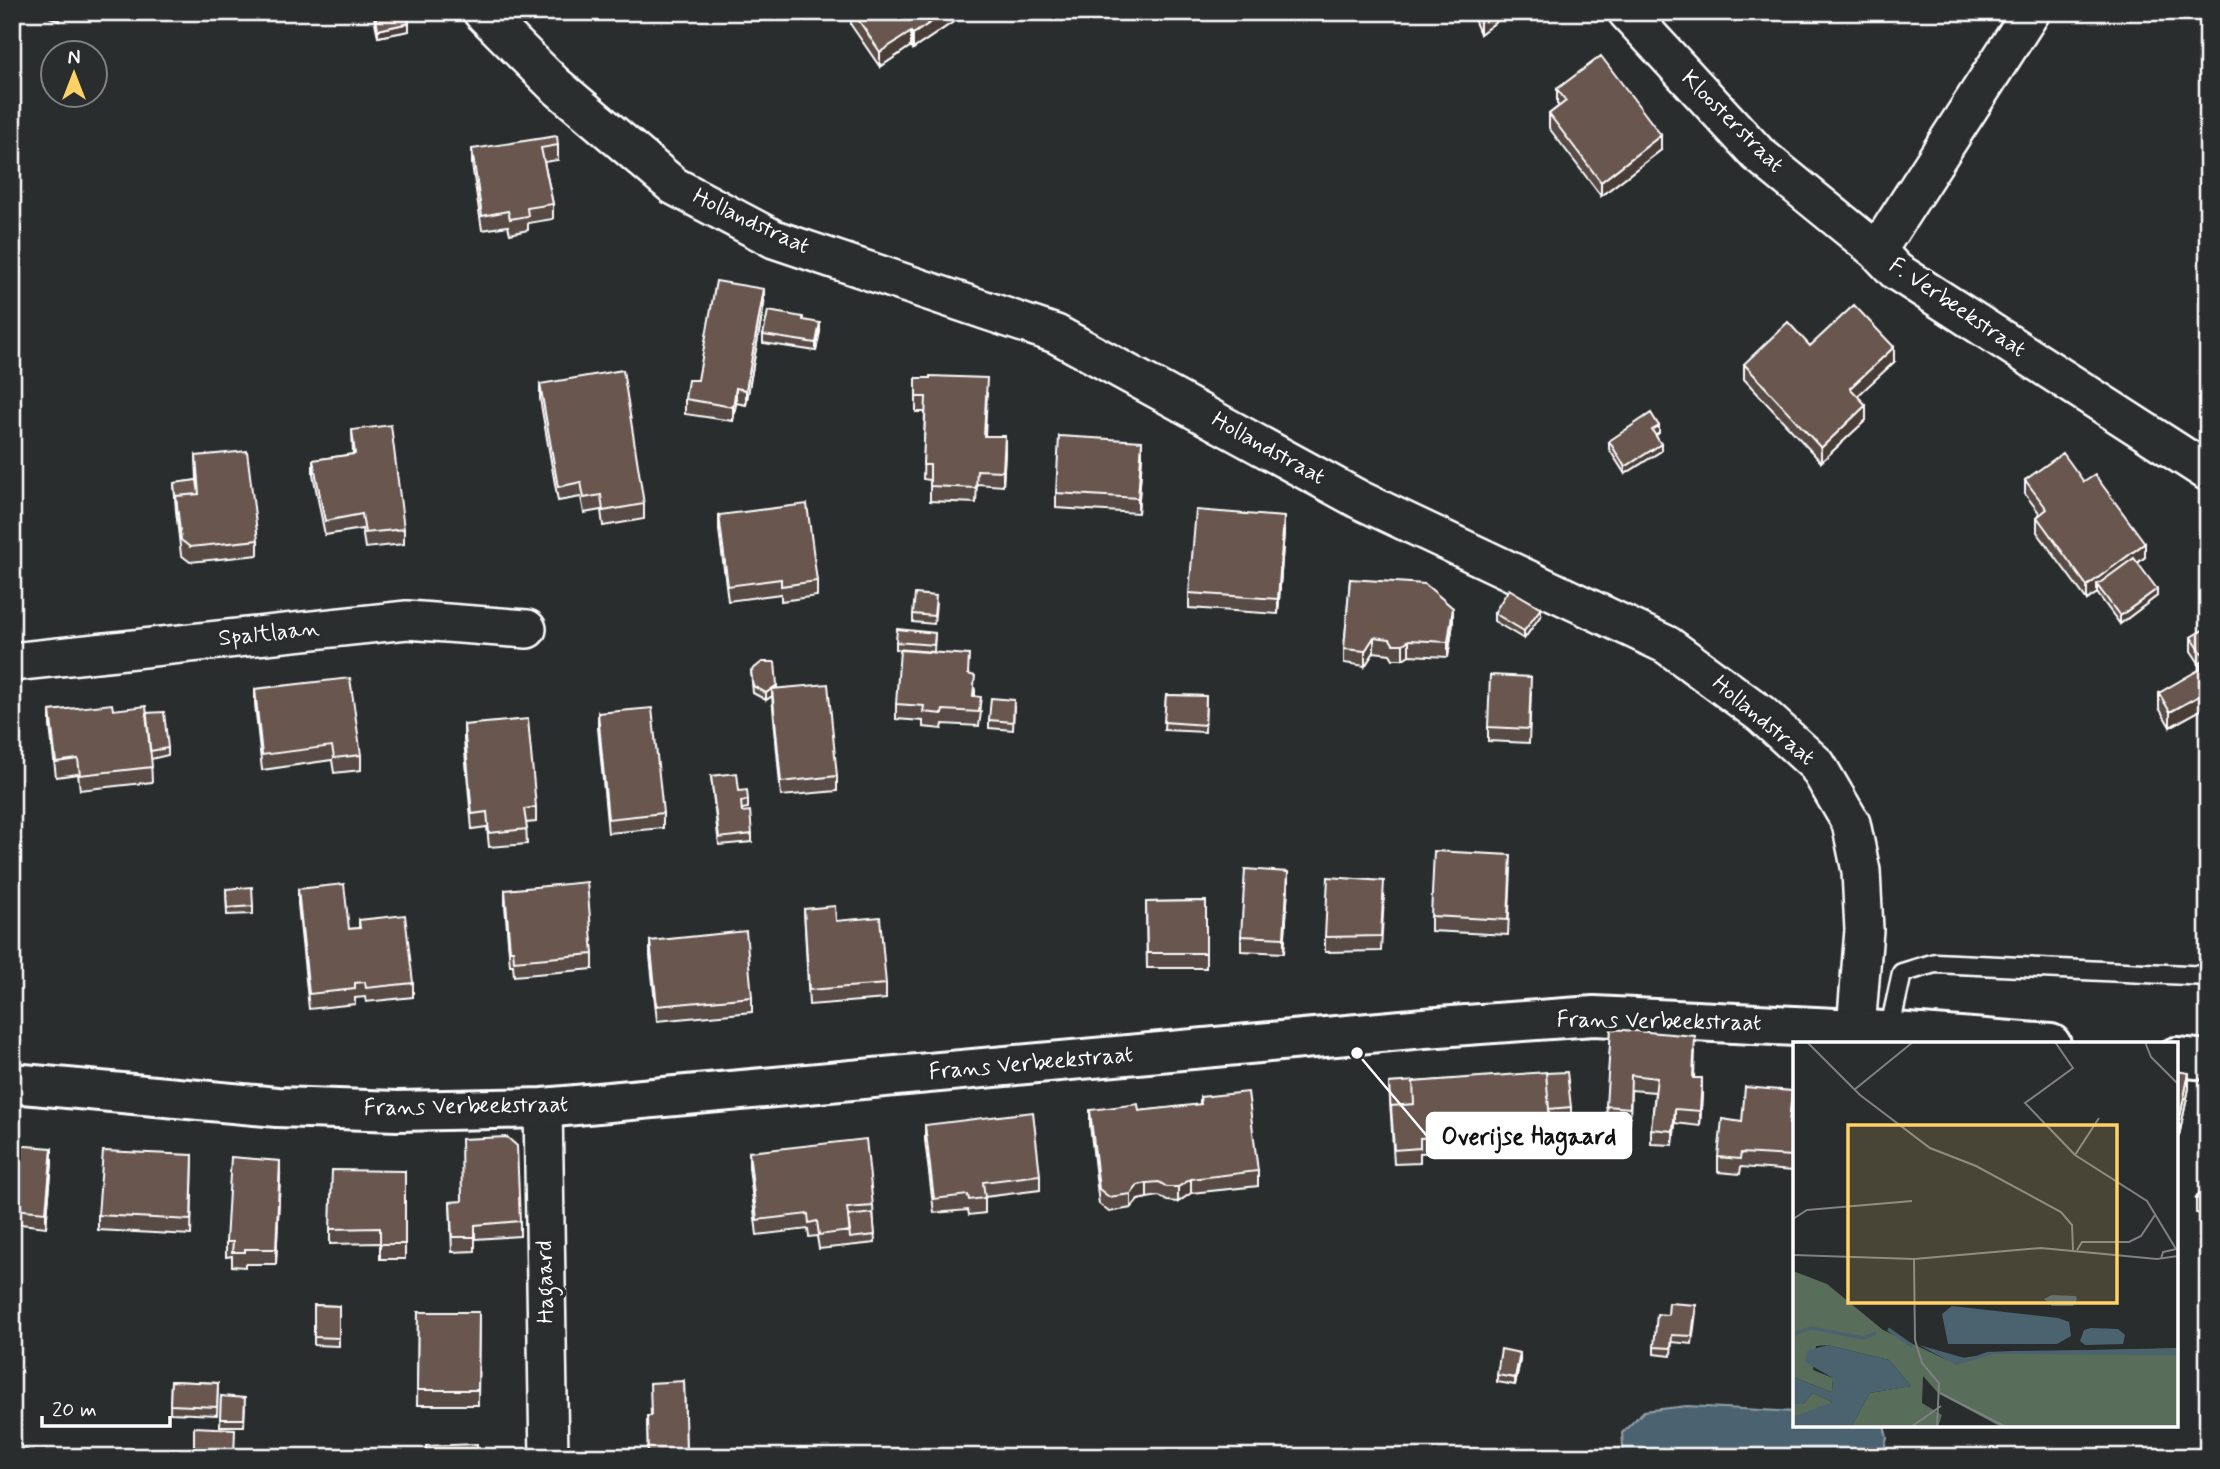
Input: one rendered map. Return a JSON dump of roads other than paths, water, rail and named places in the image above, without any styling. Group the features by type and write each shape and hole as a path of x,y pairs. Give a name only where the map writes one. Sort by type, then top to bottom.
{"main road":[{"name":"Frans Verbeekstraat","path":"12,1083 277,1107 398,1111 543,1108 1424,1028 1594,1016 2023,1042"},
{"path":"2178,1057 2208,1060"}],"street":[{"name":"Hollandstraat","path":"482,12 554,84 674,186 685,192 774,239 1056,334 1360,500 1667,645 1678,653 1761,714 1817,765 1851,823 1861,872 1873,1031"},
{"name":"Kloosterstraat","path":"1627,12 1758,154 1877,251"},
{"name":"F. Verbeekstraat","path":"2031,12 1877,251 1896,271 2208,472"},
{"name":"Spaltlaan","path":"12,662 407,620 527,629"},
{"name":"Hagaard","path":"543,1108 549,1457"}],"lane":[{"path":"1873,1031 1902,973 1935,963 2208,976"}],"water":[{"path":"1687,1406 1793,1412 1793,1427 1884,1427 1887,1438 1882,1457 1624,1457 1622,1433 1644,1411"}],"place":[{"name":"Overijse Hagaard","path":"1357,1053"}]}
